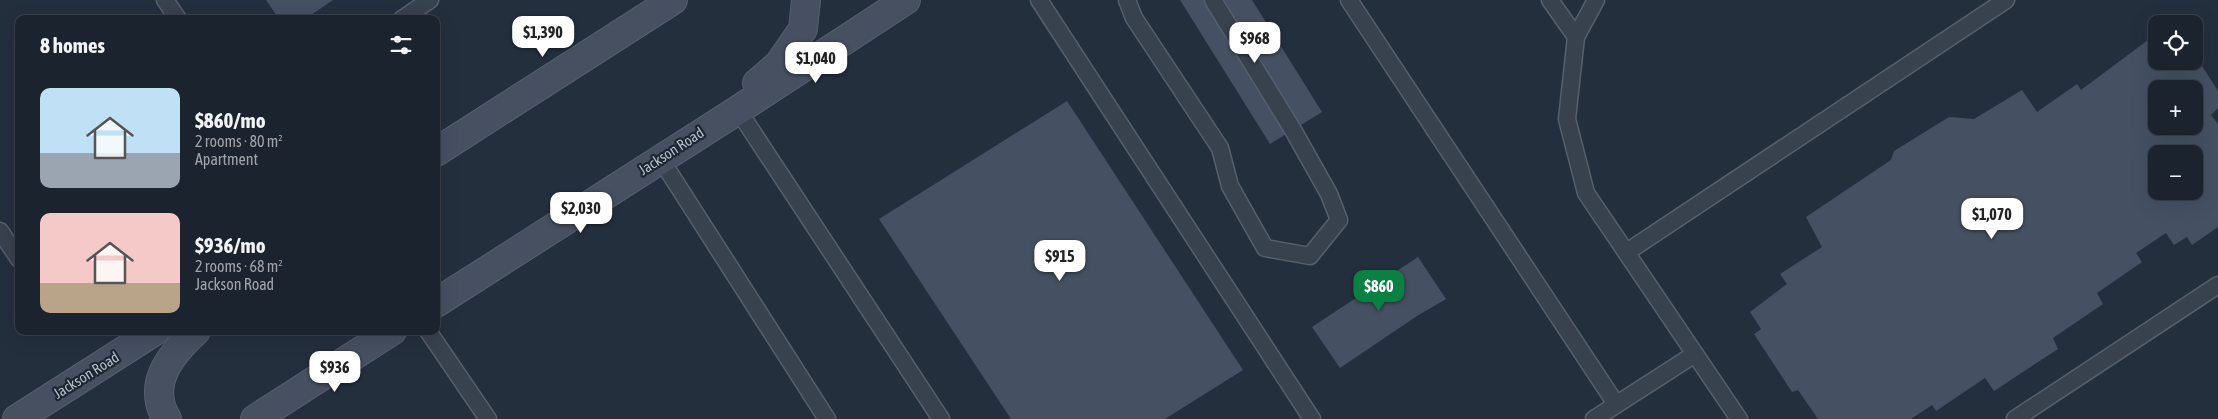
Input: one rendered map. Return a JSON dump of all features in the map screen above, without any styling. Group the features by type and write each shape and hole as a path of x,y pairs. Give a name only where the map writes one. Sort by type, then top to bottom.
{"main road":[{"path":"440,149 673,0"},
{"path":"703,131 779,64 803,29 806,0"},
{"name":"Jackson Road","path":"440,300 906,0"},
{"name":"Jackson Road","path":"17,419 149,335"},
{"path":"167,419 158,401 161,372 193,335"},
{"path":"255,419 386,335"}],"lane":[{"path":"165,0 175,15"},
{"path":"408,15 430,0"},
{"path":"1039,0 1312,419"},
{"path":"1127,0 1134,18 1220,148 1230,186 1266,248 1310,256 1339,220 1330,194 1214,0"},
{"path":"1349,0 1616,404"},
{"path":"1550,0 1576,37"},
{"path":"1596,0 1576,37 1567,120 1586,192 1739,419"},
{"path":"1627,252 2006,0"},
{"path":"738,110 941,419"},
{"path":"660,158 827,419"},
{"path":"0,231 15,253"},
{"path":"2015,419 2218,285"},
{"path":"431,335 488,419"},
{"path":"1594,419 1695,354"}],"building":[{"path":"266,0 333,0 311,15 276,15"},
{"path":"1180,0 1252,0 1322,112 1270,144"},
{"path":"2148,40 2148,70 2203,70 2203,67 2218,91 2218,108 2211,115 2218,124 2218,227 2192,245 2187,237 2174,245 2166,233 2136,253 2142,262 2097,293 2103,304 2053,338 2058,349 1994,391 1985,378 1936,411 1932,405 1911,419 1818,419 1798,390 1792,392 1754,334 1761,329 1750,312 1787,284 1780,274 1822,247 1806,217 1891,160 1894,151 1949,117 1974,119 2022,90 2037,112 2077,84 2081,90"},
{"path":"1067,101 1243,370 1165,419 1011,419 879,219"},
{"path":"1418,257 1446,299 1417,316 1340,368 1312,327"}]}
